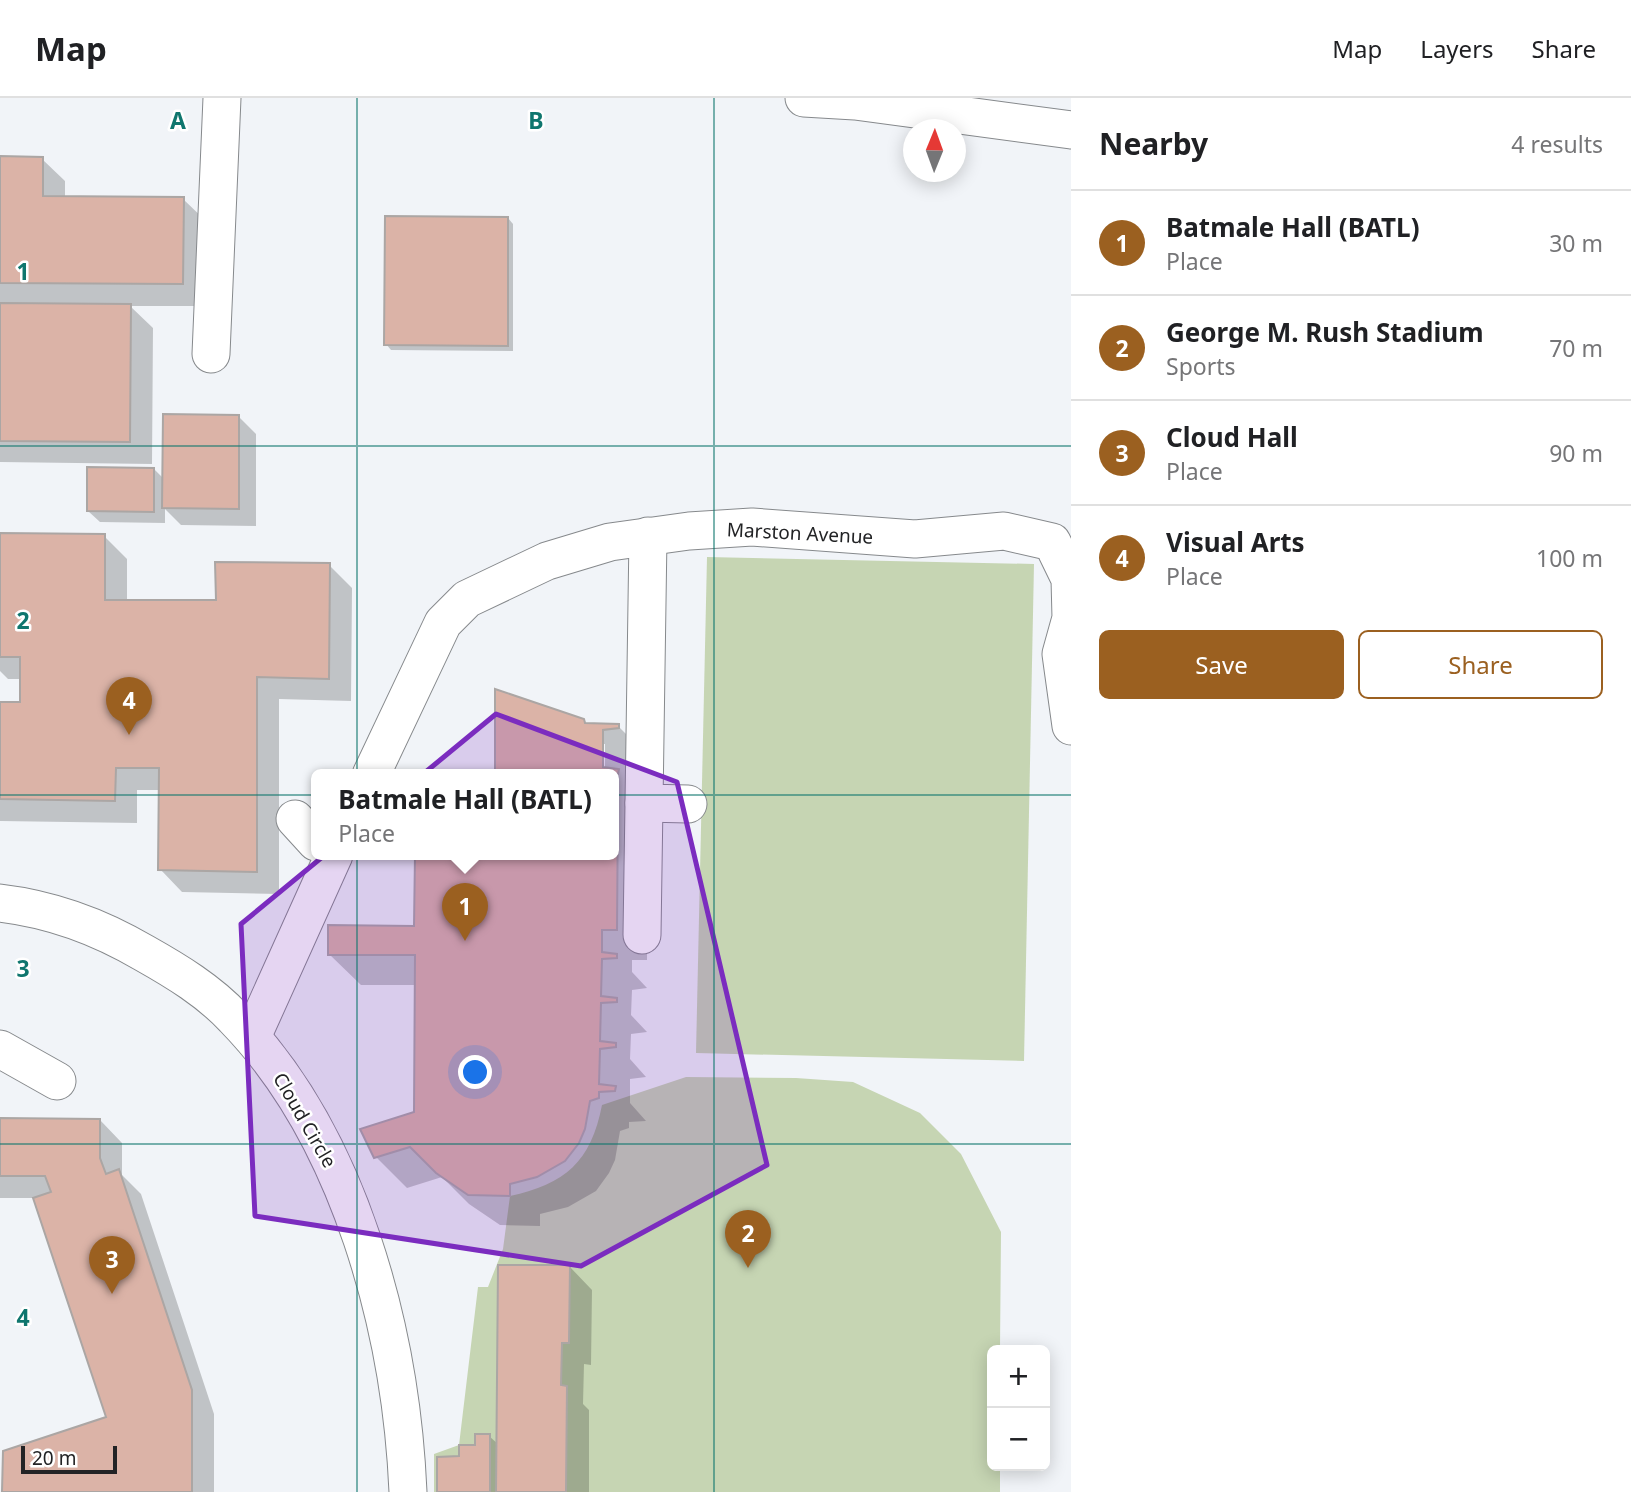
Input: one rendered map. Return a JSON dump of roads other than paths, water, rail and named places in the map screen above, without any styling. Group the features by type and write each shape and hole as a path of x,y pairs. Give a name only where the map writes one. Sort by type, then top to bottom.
{"street":[{"path":"211,354 222,98"},
{"path":"804,98 855,101 1071,130"},
{"name":"Marston Avenue","path":"374,769 443,623 467,599 547,561 610,542 752,527 915,539 1004,531 1052,542 1070,579 1070,618 1060,654 1071,726"},
{"path":"642,935 648,536"},
{"path":"644,803 688,804"},
{"path":"252,1037 316,860"},
{"name":"Cloud Circle","path":"0,903 24,905 73,919 125,942 172,969 217,1001 252,1037 290,1088 316,1133 358,1230 389,1336 400,1394 408,1492"},
{"path":"0,1049 57,1081"}],"place":[{"name":"Visual Arts","path":"129,735"},
{"name":"Batmale Hall (BATL)","path":"465,941"},
{"name":"George M. Rush Stadium","path":"748,1268"},
{"name":"Cloud Hall","path":"112,1294"}]}
